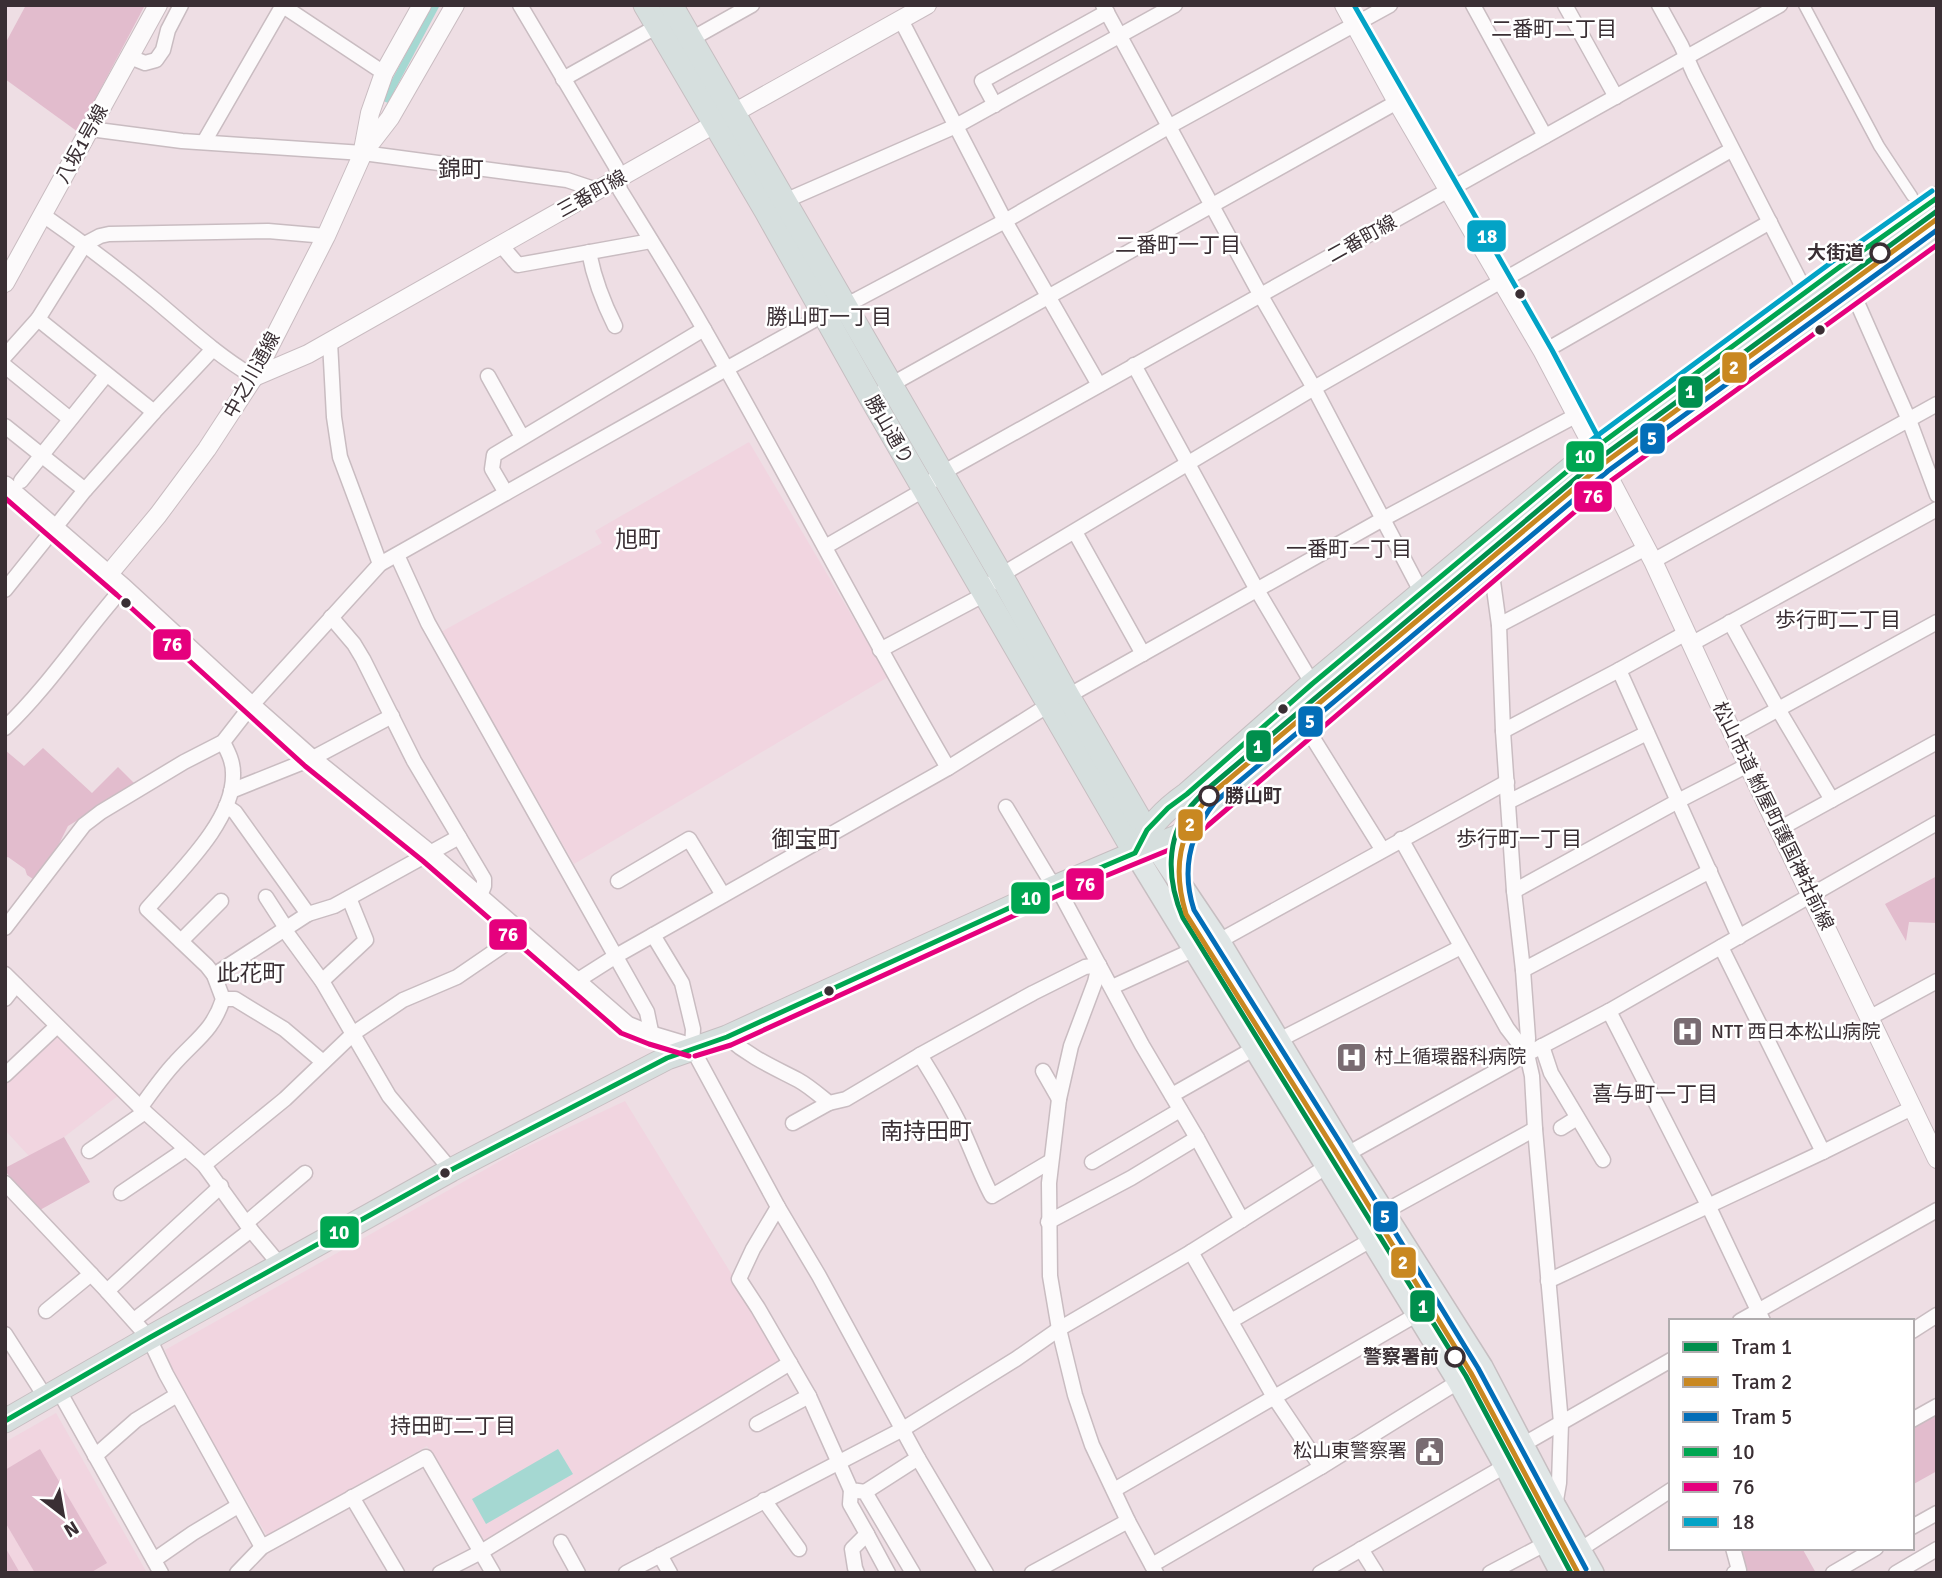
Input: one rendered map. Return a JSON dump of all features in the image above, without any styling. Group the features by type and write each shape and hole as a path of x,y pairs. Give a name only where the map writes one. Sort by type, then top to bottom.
{"highway":[{"name":"勝山通り","path":"645,5 668,15 691,39 724,118 834,309 891,385 1001,575 1059,701"},
{"name":"勝山通り","path":"668,15 671,50 724,118"},
{"path":"1146,843 1168,808 1188,794 1312,684 1595,448 1937,198"},
{"path":"5,1421 451,1170 667,1058 727,1037 1146,843 1177,837 1194,826 1607,473 1853,294 1936,238"},
{"name":"勝山通り","path":"834,309 870,396 923,489 983,591 1059,701 1146,843"}],"main road":[{"path":"13,483 55,528 251,706 429,854 626,1026 692,1048"},
{"path":"1146,843 1219,941 1347,1154 1482,1367 1593,1573"},
{"path":"1146,843 1193,950 1458,1381 1561,1573"}],"street":[{"name":"八坂1号線","path":"5,284 158,5"},
{"path":"130,57 145,63 156,61 181,5"},
{"name":"中之川通線","path":"363,153 370,113 383,74 422,5"},
{"name":"中之川通線","path":"116,582 158,515 207,449 254,377 326,236 363,153 390,118 455,5"},
{"path":"520,5 616,167 620,190 704,329 880,650 948,768"},
{"path":"671,50 752,5"},
{"path":"775,206 956,126 1175,5"},
{"name":"松山市道 鮒屋町護国神社前線","path":"1344,5 1595,448 1649,554 1937,1159"},
{"path":"6,927 84,825 184,762 223,742 251,706 380,564 834,309 1005,221 1170,126 1390,5"},
{"path":"1473,5 1545,136"},
{"path":"1565,5 1616,97"},
{"path":"1659,5 1818,320"},
{"name":"二番町線","path":"825,547 915,495 942,473 1780,5"},
{"path":"1804,5 1880,146 1912,196"},
{"path":"204,142 283,6 383,74"},
{"name":"三番町線","path":"254,377 330,342 921,7"},
{"path":"995,105 982,81 1105,9 1314,388 1422,593 1440,614"},
{"path":"563,79 668,15"},
{"path":"901,20 1005,221 1099,385"},
{"path":"870,396 1397,102"},
{"path":"90,129 182,141 363,153 567,180 597,190"},
{"path":"880,650 976,599 1001,575 1314,388 1731,150"},
{"path":"43,215 85,244 236,367 254,377"},
{"path":"1543,352 1770,222"},
{"path":"5,356 38,319 85,244 100,236 268,231 326,236"},
{"path":"501,245 518,265 651,241"},
{"path":"589,252 601,298 615,326"},
{"path":"1841,266 1909,420 1937,495"},
{"path":"38,319 154,412"},
{"path":"506,493 492,469 495,455 704,329"},
{"path":"330,342 334,417 340,457 380,564"},
{"path":"5,590 85,490 213,349"},
{"path":"1134,365 1257,590 1328,710"},
{"path":"5,366 70,419"},
{"path":"13,483 41,456 106,374"},
{"path":"488,376 522,438"},
{"path":"1499,625 1649,554 1937,404"},
{"path":"575,982 616,956 948,768 1039,711 1383,519 1577,415"},
{"path":"5,426 85,490"},
{"path":"1503,731 1619,670 1730,622 1937,509"},
{"path":"1074,532 1143,654"},
{"path":"1487,538 1499,625 1514,891 1523,970 1527,1054 1532,1076 1560,1423 1559,1483 1555,1506"},
{"path":"397,555 428,623 647,1012 652,1036"},
{"path":"5,728 26,709 98,616 116,582"},
{"path":"331,617 359,652 414,761 484,879 479,898"},
{"path":"1730,622 1832,800"},
{"path":"1733,734 1937,622"},
{"path":"1619,670 1739,937"},
{"path":"1291,703 1382,849"},
{"path":"231,792 311,758 392,716"},
{"path":"1508,802 1647,733"},
{"path":"89,1151 142,1110 173,1065 203,1036 218,1015 223,999 214,975 147,909 213,833 226,806 233,774 230,757 223,742"},
{"path":"1779,829 1937,742"},
{"path":"1514,891 1748,765"},
{"path":"1219,941 1507,782"},
{"path":"226,806 234,812 307,914"},
{"path":"1006,807 1055,887 1242,1220"},
{"path":"1347,1154 1609,1011 1937,824"},
{"path":"214,975 307,914 334,906 459,837"},
{"path":"618,881 689,839 723,895"},
{"path":"1401,839 1507,1028 1527,1054"},
{"path":"1523,970 1710,871"},
{"path":"266,897 354,1033 389,1096 451,1170"},
{"path":"322,982 366,940 349,898"},
{"path":"181,941 221,901"},
{"path":"204,1165 285,1099 354,1033 403,1000 457,977 520,934"},
{"path":"653,936 682,983 693,1029 692,1048 918,1458 986,1573"},
{"path":"1279,1040 1461,947"},
{"path":"1721,947 1823,1152"},
{"path":"1112,987 1193,950"},
{"path":"793,1123 829,1103 846,1099 1033,993 1085,967 1099,965"},
{"path":"1099,965 1071,1046 1059,1099 1051,1161 1049,1276 1075,1395 1092,1445 1154,1569 1482,1367"},
{"path":"5,974 142,1110 204,1165 280,1265"},
{"path":"1869,1018 1937,981"},
{"path":"5,999 16,985"},
{"path":"223,999 234,999 284,1029 323,1062"},
{"path":"1609,1011 1761,1316 1937,1210"},
{"path":"5,1075 57,1026"},
{"path":"727,1037 740,1049 800,1081 829,1103"},
{"path":"1542,1046 1551,1073 1602,1160"},
{"path":"1171,1095 1255,1048"},
{"path":"920,1055 947,1098 980,1175 992,1196 1051,1161"},
{"path":"1043,1071 1059,1099"},
{"path":"1548,1281 1912,1108"},
{"path":"1092,1162 1180,1110"},
{"path":"1561,1128 1577,1118"},
{"path":"1384,1212 1535,1129"},
{"path":"1048,1222 1131,1178 1197,1138"},
{"path":"121,1193 186,1149"},
{"path":"626,1573 903,1429 1059,1329 1191,1252 1326,1167"},
{"path":"134,1320 249,1227 305,1173"},
{"path":"5,1184 149,1338 177,1395 262,1547"},
{"path":"107,1291 221,1186"},
{"path":"778,1207 739,1279 809,1396 837,1462 913,1573"},
{"path":"1231,1321 1371,1240"},
{"path":"1191,1252 1275,1396 1321,1467"},
{"path":"46,1311 91,1274"},
{"path":"1114,1490 1416,1315"},
{"path":"1914,1330 1937,1315"},
{"path":"5,1334 95,1456 158,1566 193,1533 238,1506"},
{"path":"1524,1444 1669,1361"},
{"path":"440,1573 481,1552 790,1363"},
{"path":"95,1456 136,1420 177,1395"},
{"path":"757,1424 809,1396"},
{"path":"1914,1419 1937,1406"},
{"path":"237,1573 262,1547 426,1457 493,1573"},
{"path":"888,1573 850,1504 858,1491 918,1458"},
{"path":"1320,1573 1505,1466"},
{"path":"1581,1549 1669,1491"},
{"path":"352,1497 397,1573"},
{"path":"764,1500 799,1549"},
{"path":"1914,1526 1937,1513"},
{"path":"1032,1573 1128,1521"},
{"path":"857,1573 852,1549 867,1534"},
{"path":"561,1542 578,1573"},
{"path":"1490,1573 1545,1544"},
{"path":"1361,1549 1376,1573"},
{"path":"1896,1573 1937,1549"},
{"path":"1734,1550 1739,1570 1734,1573"},
{"path":"1833,1573 1873,1550"},
{"path":"660,1555 670,1573"}],"shaded area":[{"path":"26,5 145,5 78,132 5,79 5,44"},
{"path":"432,5 440,5 388,103 381,100"},
{"path":"749,442 888,677 574,864 441,632 602,543 595,531"},
{"path":"43,748 92,793 118,767 136,785 68,826 58,846 33,879 27,875 25,869 8,857 5,858 5,750 24,766"},
{"path":"1937,876 1937,923 1909,922 1906,941 1885,904"},
{"path":"55,1035 119,1095 64,1137 29,1156 5,1130 5,1080"},
{"path":"625,1101 785,1361 485,1542 427,1446 267,1536 174,1376 165,1350 518,1151"},
{"path":"64,1137 90,1182 40,1210 5,1168"},
{"path":"1937,1411 1937,1471 1914,1484 1914,1424"},
{"path":"56,1413 147,1573 5,1573 5,1442"},
{"path":"40,1449 107,1563 90,1573 35,1573 5,1522 5,1470"},
{"path":"558,1449 573,1474 486,1524 472,1499"},
{"path":"5,1547 20,1573 5,1573"},
{"path":"1738,1550 1803,1550 1816,1573 1744,1573"}],"tram line":[{"name":"1","path":"1571,1573 1466,1376 1183,918 1174,890 1171,860 1173,846 1183,819 1208,788 1600,458 1937,211"},
{"name":"2","path":"1578,1573 1471,1373 1186,914 1179,881 1181,852 1191,824 1209,796 1603,464 1937,219"},
{"name":"5","path":"1586,1569 1478,1368 1194,910 1188,881 1190,853 1199,827 1215,802 1608,471 1937,230"}],"transit line":[{"name":"18","path":"1354,5 1552,350 1615,469"},
{"name":"18","path":"1590,441 1932,191"},
{"name":"10","path":"5,1421 451,1170 667,1058 727,1037 1135,853 1147,830 1168,808 1595,448 1937,198"},
{"name":"76","path":"695,1056 731,1045 1059,895 1181,845 1199,833 1612,480 1937,245"},
{"name":"76","path":"5,498 117,595 305,766 423,861 621,1033 689,1056"}],"place":[{"name":"大街道","path":"1880,253"},
{"name":"勝山町","path":"1209,796"},
{"name":"NTT 西日本松山病院","path":"1688,1032"},
{"name":"村上循環器科病院","path":"1351,1057"},
{"name":"警察署前","path":"1455,1357"},
{"name":"松山東警察署","path":"1430,1451"}],"district":[{"name":"二番町二丁目","path":"1554,29"},
{"name":"錦町","path":"461,169"},
{"name":"二番町一丁目","path":"1178,245"},
{"name":"勝山町一丁目","path":"829,317"},
{"name":"旭町","path":"638,539"},
{"name":"一番町一丁目","path":"1349,549"},
{"name":"歩行町二丁目","path":"1838,620"},
{"name":"御宝町","path":"806,839"},
{"name":"歩行町一丁目","path":"1519,839"},
{"name":"此花町","path":"251,973"},
{"name":"喜与町一丁目","path":"1655,1094"},
{"name":"南持田町","path":"926,1131"},
{"name":"持田町二丁目","path":"453,1426"}]}
